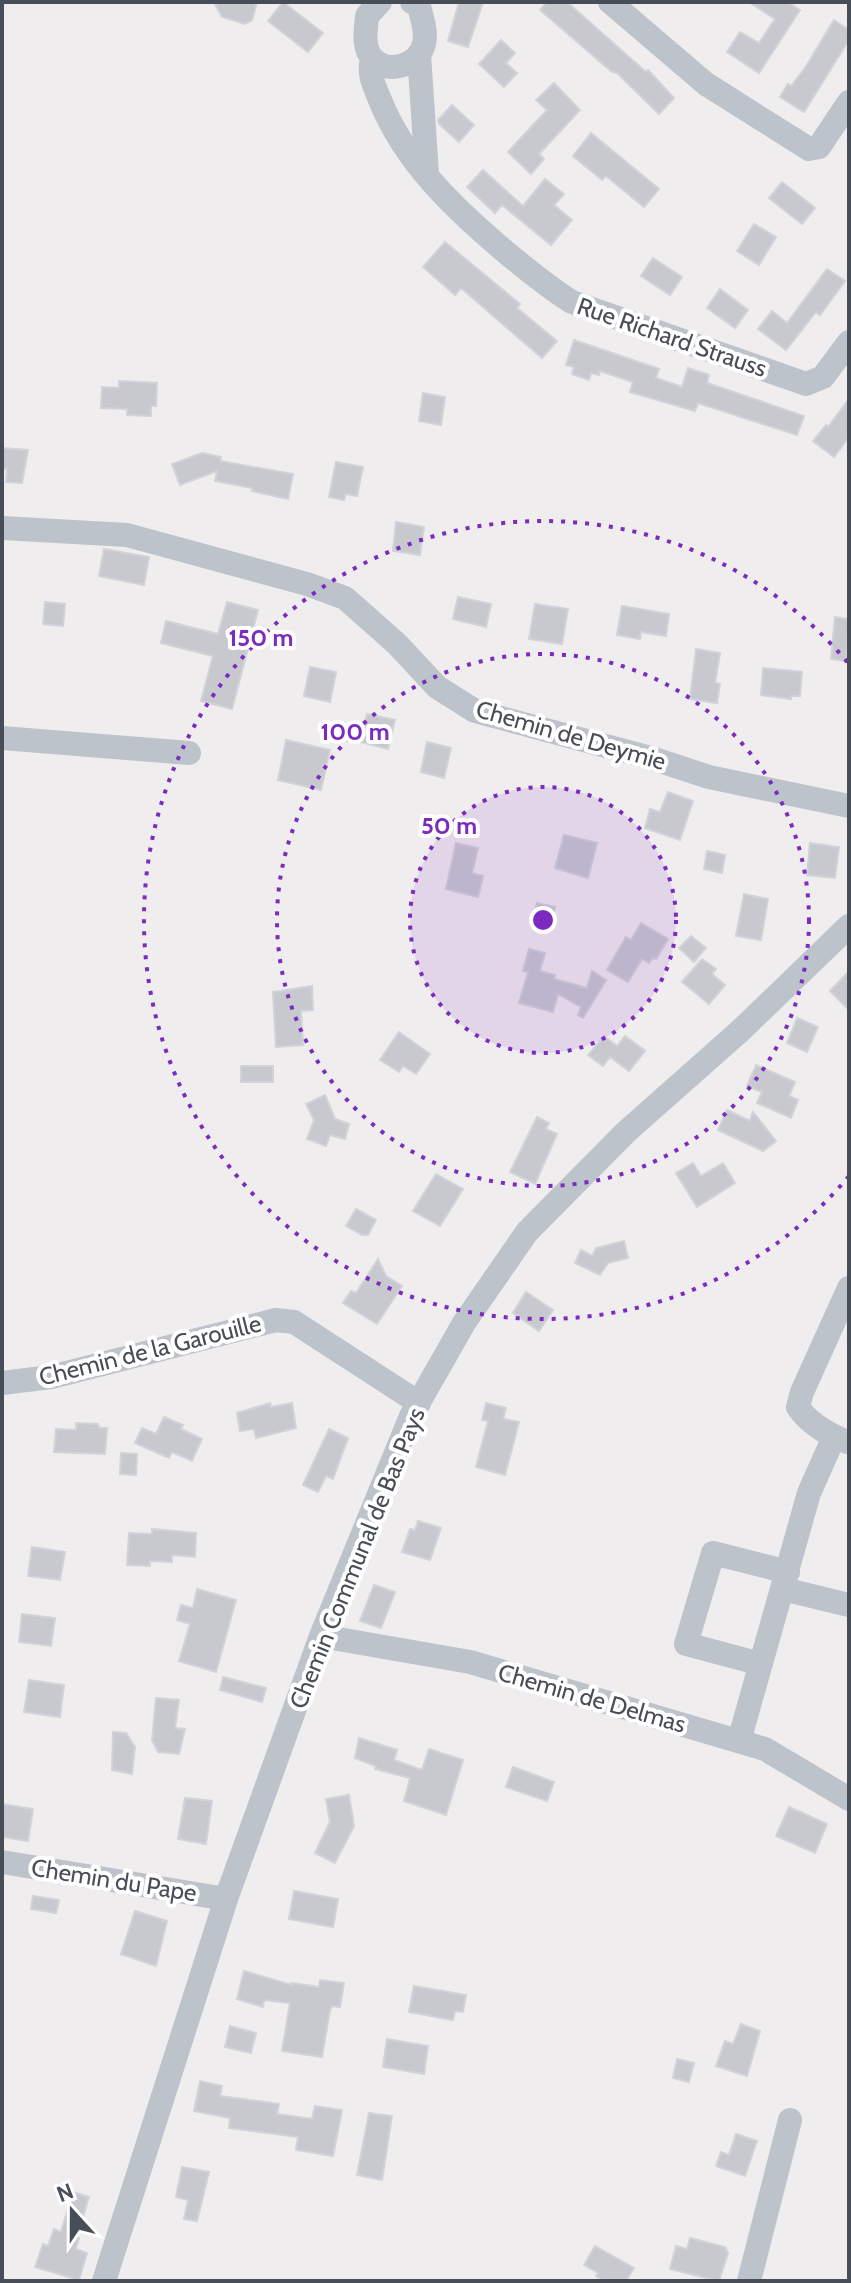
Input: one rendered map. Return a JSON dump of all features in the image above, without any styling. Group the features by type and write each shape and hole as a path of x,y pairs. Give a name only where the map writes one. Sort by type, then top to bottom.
{"street":[{"path":"610,2 639,11 706,84 809,149 819,147 849,102"},
{"path":"372,59 386,67 402,66 416,58 424,45 418,3"},
{"name":"Rue Richard Strauss","path":"365,7 366,46 372,59 370,75 387,119 410,155 463,216 553,290 572,302 806,384 823,377 849,342"},
{"path":"419,54 427,174"},
{"name":"Chemin de Deymie","path":"2,528 127,535 307,584 345,598 397,644 437,687 475,711 651,758 709,777 849,806"},
{"path":"2,738 189,753"},
{"name":"Chemin Communal de Bas Pays","path":"104,2281 226,1899 321,1636 411,1416 464,1323 527,1232 626,1132 740,1031 849,926"},
{"path":"739,1741 809,1493 842,1440 805,1418 798,1407 849,1288"},
{"name":"Chemin de la Garouille","path":"2,1383 51,1377 276,1320 294,1322 419,1403"},
{"path":"761,1664 686,1644 713,1553 849,1605"},
{"name":"Chemin de Delmas","path":"321,1636 470,1662 765,1749 849,1799"},
{"name":"Chemin du Pape","path":"2,1862 226,1899"},
{"path":"749,2281 790,2120"}],"building":[{"path":"214,2 257,2 252,20 245,24 222,17"},
{"path":"283,2 323,33 308,52 268,21"},
{"path":"459,2 483,2 468,47 448,41"},
{"path":"547,2 567,2 646,72 648,70 674,98 659,114 617,73 540,10"},
{"path":"749,2 787,2 800,10 759,73 727,52 740,32 759,43 775,19"},
{"path":"834,20 849,30 849,40 804,112 780,97 788,84 791,86 805,68"},
{"path":"501,40 515,53 506,63 517,73 504,87 479,64"},
{"path":"554,83 580,110 539,154 544,159 531,174 508,152 547,110 536,100"},
{"path":"452,105 474,125 459,142 438,120"},
{"path":"591,133 659,189 644,207 606,176 602,180 573,156"},
{"path":"483,170 523,206 545,179 564,194 554,205 572,220 551,245 502,205 495,213 467,187"},
{"path":"782,182 815,208 802,224 769,198"},
{"path":"754,224 776,237 759,265 737,251"},
{"path":"445,242 520,304 517,308 557,341 542,358 461,288 455,295 423,267"},
{"path":"653,258 682,277 670,295 641,276"},
{"path":"827,269 845,281 820,315 816,312 786,350 758,329 772,311 787,323"},
{"path":"720,289 748,310 735,328 707,308"},
{"path":"574,340 659,369 656,378 682,387 688,368 709,375 707,383 804,416 797,435 698,403 695,411 630,392 633,382 600,371 599,375 591,373 589,380 572,374 574,367 566,365"},
{"path":"119,381 157,383 156,406 151,406 151,416 127,415 127,409 101,408 102,387 119,388"},
{"path":"423,393 445,397 441,425 419,421"},
{"path":"849,399 849,437 834,457 813,441"},
{"path":"2,448 28,450 22,483 6,482 7,469 2,468"},
{"path":"202,453 221,457 220,461 293,474 288,499 215,481 217,471 180,485 172,464"},
{"path":"336,462 363,467 357,496 346,494 344,500 329,497"},
{"path":"396,522 424,527 420,555 393,551"},
{"path":"104,549 149,557 144,585 99,576"},
{"path":"458,597 491,604 486,627 453,619"},
{"path":"45,602 65,604 63,626 43,624"},
{"path":"227,602 258,610 232,709 201,701 213,656 161,643 166,621 218,634"},
{"path":"535,604 568,609 562,644 529,639"},
{"path":"622,606 669,614 666,636 641,632 640,639 617,635"},
{"path":"835,617 849,619 846,661 831,659"},
{"path":"696,649 720,653 715,683 720,684 717,703 690,699"},
{"path":"310,667 336,672 330,702 304,696"},
{"path":"763,668 802,672 800,696 791,696 791,699 761,695"},
{"path":"367,714 395,720 388,749 361,742"},
{"path":"286,740 330,750 321,790 278,780"},
{"path":"427,742 451,748 444,778 421,772"},
{"path":"668,792 693,801 680,840 645,828 650,809 660,812"},
{"path":"564,835 597,843 588,878 555,868"},
{"path":"456,843 478,848 472,873 483,876 478,897 446,889"},
{"path":"810,843 839,847 835,878 807,875"},
{"path":"707,851 725,855 722,873 704,869"},
{"path":"744,894 768,899 761,940 736,936"},
{"path":"537,903 555,907 551,924 533,920"},
{"path":"641,923 668,939 656,959 649,963 642,959 628,982 607,970 626,937 631,940"},
{"path":"691,936 706,948 694,962 679,948"},
{"path":"529,949 545,953 540,971 555,975 554,979 587,988 592,971 606,980 583,1018 578,1015 581,1007 558,994 553,1012 519,1003 528,972 523,971"},
{"path":"702,959 716,969 712,974 725,985 709,1004 682,982"},
{"path":"849,971 849,1010 830,991"},
{"path":"312,986 313,1010 301,1011 303,1045 276,1047 273,992"},
{"path":"797,1018 818,1027 807,1052 787,1043"},
{"path":"399,1032 430,1054 416,1074 403,1066 399,1072 380,1060"},
{"path":"604,1036 617,1046 625,1036 645,1051 629,1071 610,1057 603,1066 588,1055"},
{"path":"756,1065 795,1082 789,1096 798,1100 791,1118 757,1103 762,1092 747,1086"},
{"path":"241,1066 273,1066 273,1082 241,1082"},
{"path":"325,1095 335,1119 349,1124 345,1139 330,1135 326,1146 307,1139 314,1120 306,1104"},
{"path":"727,1110 750,1121 753,1112 776,1141 763,1151 718,1130"},
{"path":"537,1117 549,1123 546,1129 557,1134 535,1184 510,1172"},
{"path":"693,1163 701,1176 723,1163 735,1183 697,1207 676,1173"},
{"path":"436,1174 463,1189 440,1226 413,1211"},
{"path":"356,1209 376,1220 368,1235 346,1226"},
{"path":"624,1241 628,1258 608,1263 600,1275 575,1263 581,1250 592,1256 596,1248"},
{"path":"378,1259 386,1276 402,1286 377,1324 343,1303 351,1291 356,1293"},
{"path":"526,1292 553,1310 539,1331 513,1313"},
{"path":"270,1403 271,1407 292,1403 296,1428 256,1438 254,1429 240,1431 237,1413"},
{"path":"486,1403 506,1408 503,1419 519,1422 505,1475 476,1467 488,1421 482,1420"},
{"path":"164,1417 183,1425 181,1429 202,1439 192,1461 172,1452 169,1458 135,1443 142,1428 156,1434"},
{"path":"76,1423 98,1424 99,1428 107,1428 105,1454 54,1452 56,1429 76,1430"},
{"path":"329,1429 348,1438 333,1479 326,1476 318,1492 303,1485"},
{"path":"121,1453 137,1454 136,1475 120,1474"},
{"path":"418,1521 441,1528 430,1560 402,1552 410,1529 415,1530"},
{"path":"152,1529 196,1533 195,1557 172,1555 172,1562 150,1561 150,1566 127,1565 129,1533 152,1534"},
{"path":"32,1547 65,1552 60,1580 28,1576"},
{"path":"374,1585 395,1592 381,1628 360,1621"},
{"path":"197,1589 236,1600 216,1672 179,1661 190,1624 177,1620 181,1605 193,1608"},
{"path":"22,1614 55,1618 51,1646 19,1642"},
{"path":"223,1677 266,1688 262,1702 220,1690"},
{"path":"29,1680 64,1685 60,1717 24,1712"},
{"path":"156,1698 179,1700 175,1728 185,1729 179,1754 158,1752 152,1740"},
{"path":"113,1732 126,1733 135,1747 132,1774 112,1770"},
{"path":"359,1738 397,1750 394,1760 422,1770 429,1749 463,1760 446,1815 404,1801 410,1778 375,1769 376,1766 355,1758"},
{"path":"513,1767 554,1782 547,1801 506,1787"},
{"path":"349,1795 354,1826 335,1863 315,1853 330,1822 326,1799"},
{"path":"185,1798 212,1801 206,1844 178,1839"},
{"path":"2,1804 33,1809 28,1841 2,1837"},
{"path":"789,1807 827,1824 815,1853 776,1836"},
{"path":"294,1891 338,1899 333,1927 289,1919"},
{"path":"33,1896 59,1900 56,1913 31,1909"},
{"path":"135,1911 167,1921 156,1966 121,1954"},
{"path":"244,1971 292,1985 319,1987 320,1980 344,1983 340,2007 332,2006 330,2010 322,2057 282,2051 290,2003 264,2000 263,2007 237,1999"},
{"path":"414,1986 466,1995 463,2012 455,2011 453,2020 409,2012"},
{"path":"741,2024 760,2031 747,2076 716,2066 725,2041 733,2044"},
{"path":"230,2026 256,2033 251,2053 225,2047"},
{"path":"387,2039 428,2046 424,2074 383,2067"},
{"path":"677,2059 694,2063 689,2082 673,2078"},
{"path":"200,2081 222,2086 220,2096 279,2104 277,2114 312,2119 315,2106 342,2110 333,2156 296,2150 298,2137 229,2128 230,2118 194,2111"},
{"path":"369,2113 392,2116 382,2180 357,2175"},
{"path":"736,2134 757,2141 745,2176 716,2166 721,2152 729,2155"},
{"path":"182,2167 209,2172 197,2221 184,2219 188,2200 176,2197"},
{"path":"73,2192 89,2197 77,2237 76,2249 87,2253 79,2280 35,2267 43,2244 48,2246 54,2229 61,2232"},
{"path":"690,2238 725,2247 728,2253 719,2281 670,2269 676,2246 687,2249"},
{"path":"595,2246 634,2268 626,2281 604,2281 596,2276 598,2273 584,2265"}]}
